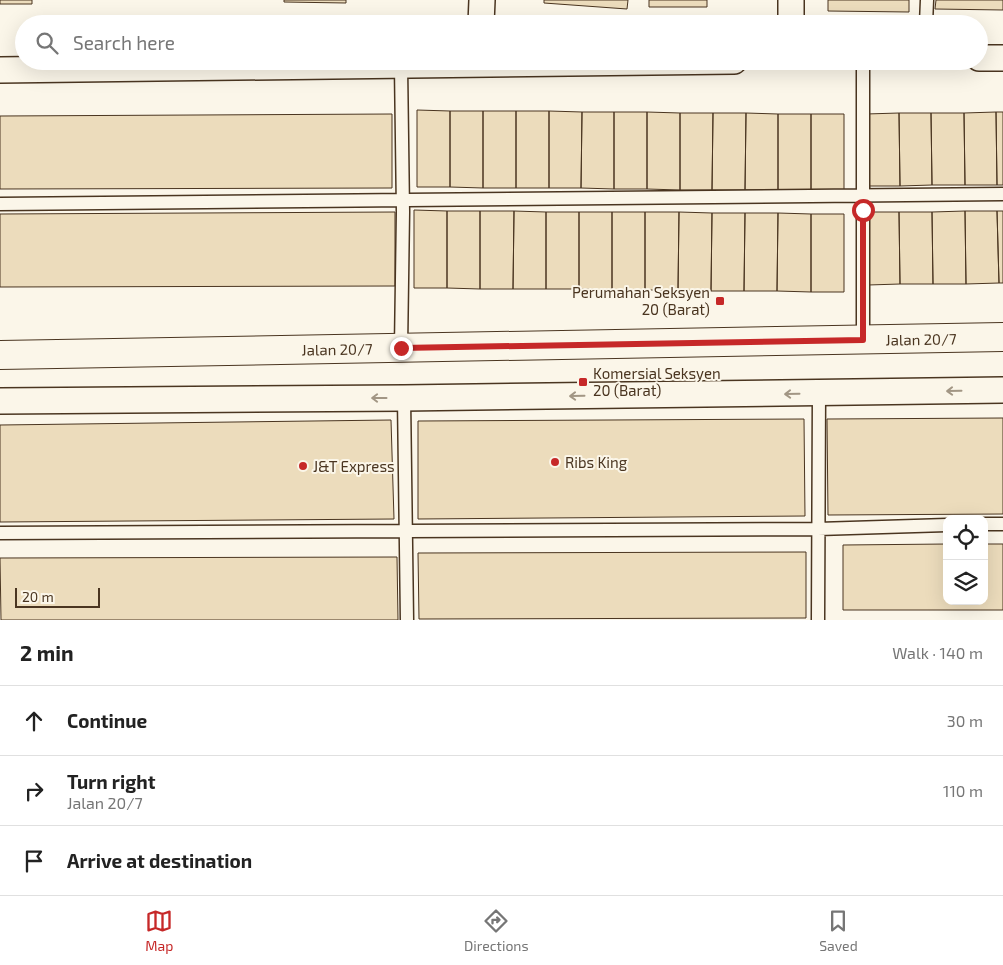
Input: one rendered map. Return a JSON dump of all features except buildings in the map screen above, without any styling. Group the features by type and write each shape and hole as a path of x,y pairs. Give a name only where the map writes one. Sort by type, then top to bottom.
{"street":[{"path":"482,0 482,15"},
{"path":"791,0 791,15"},
{"path":"988,58 1003,58"},
{"path":"0,70 15,70"},
{"name":"Jalan 20/7","path":"0,355 1003,337"},
{"path":"0,402 1003,390"}],"lane":[{"path":"926,15 927,0"},
{"path":"401,70 401,348"},
{"path":"863,70 863,340"},
{"path":"0,204 1003,194"},
{"path":"818,620 819,393"},
{"path":"404,398 407,620"},
{"path":"988,524 1003,524"},
{"path":"0,533 818,529 943,525"}],"place":[{"name":"Perumahan Seksyen 20 (Barat)","path":"720,301"},
{"name":"Komersial Seksyen 20 (Barat)","path":"583,382"},
{"name":"Ribs King","path":"555,462"},
{"name":"J&T Express","path":"303,466"}],"route":[{"path":"401,348 863,340 863,210"}]}
